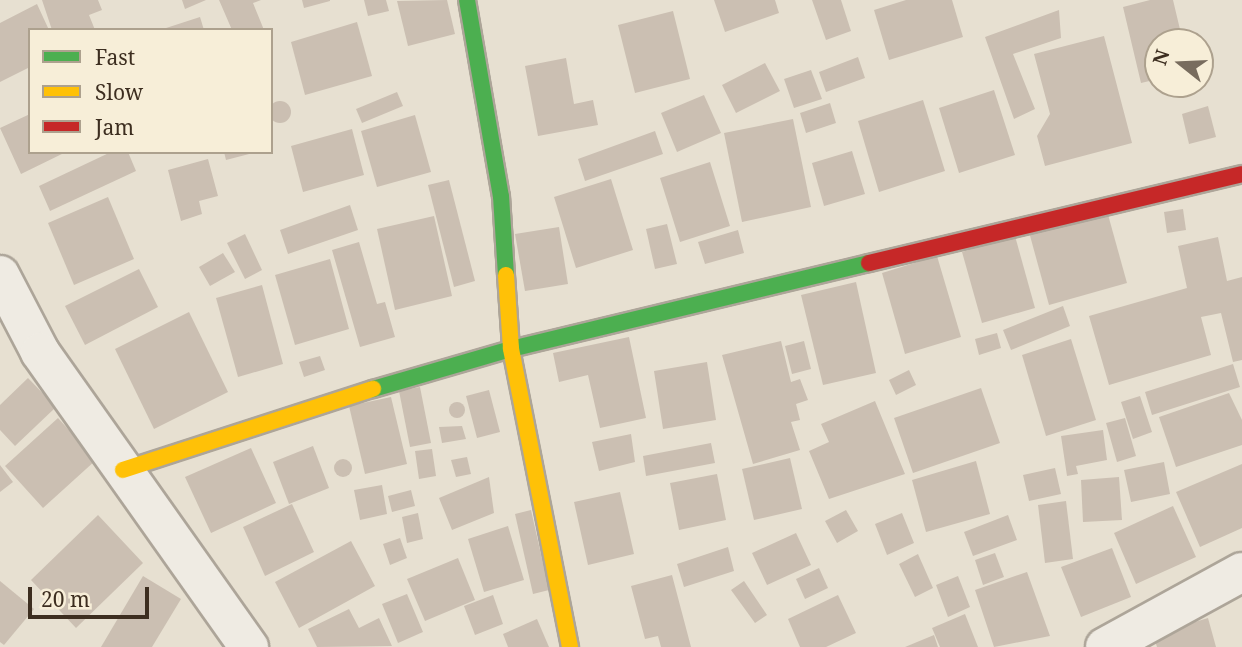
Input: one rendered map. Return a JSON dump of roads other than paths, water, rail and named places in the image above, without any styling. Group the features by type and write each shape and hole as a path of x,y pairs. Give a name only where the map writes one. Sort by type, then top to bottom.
{"street":[{"path":"467,0 501,196 511,349 570,647"},
{"path":"123,470 235,430 511,349 1242,174"},
{"path":"0,275 40,352 249,647"},
{"path":"1105,647 1242,572"}]}
